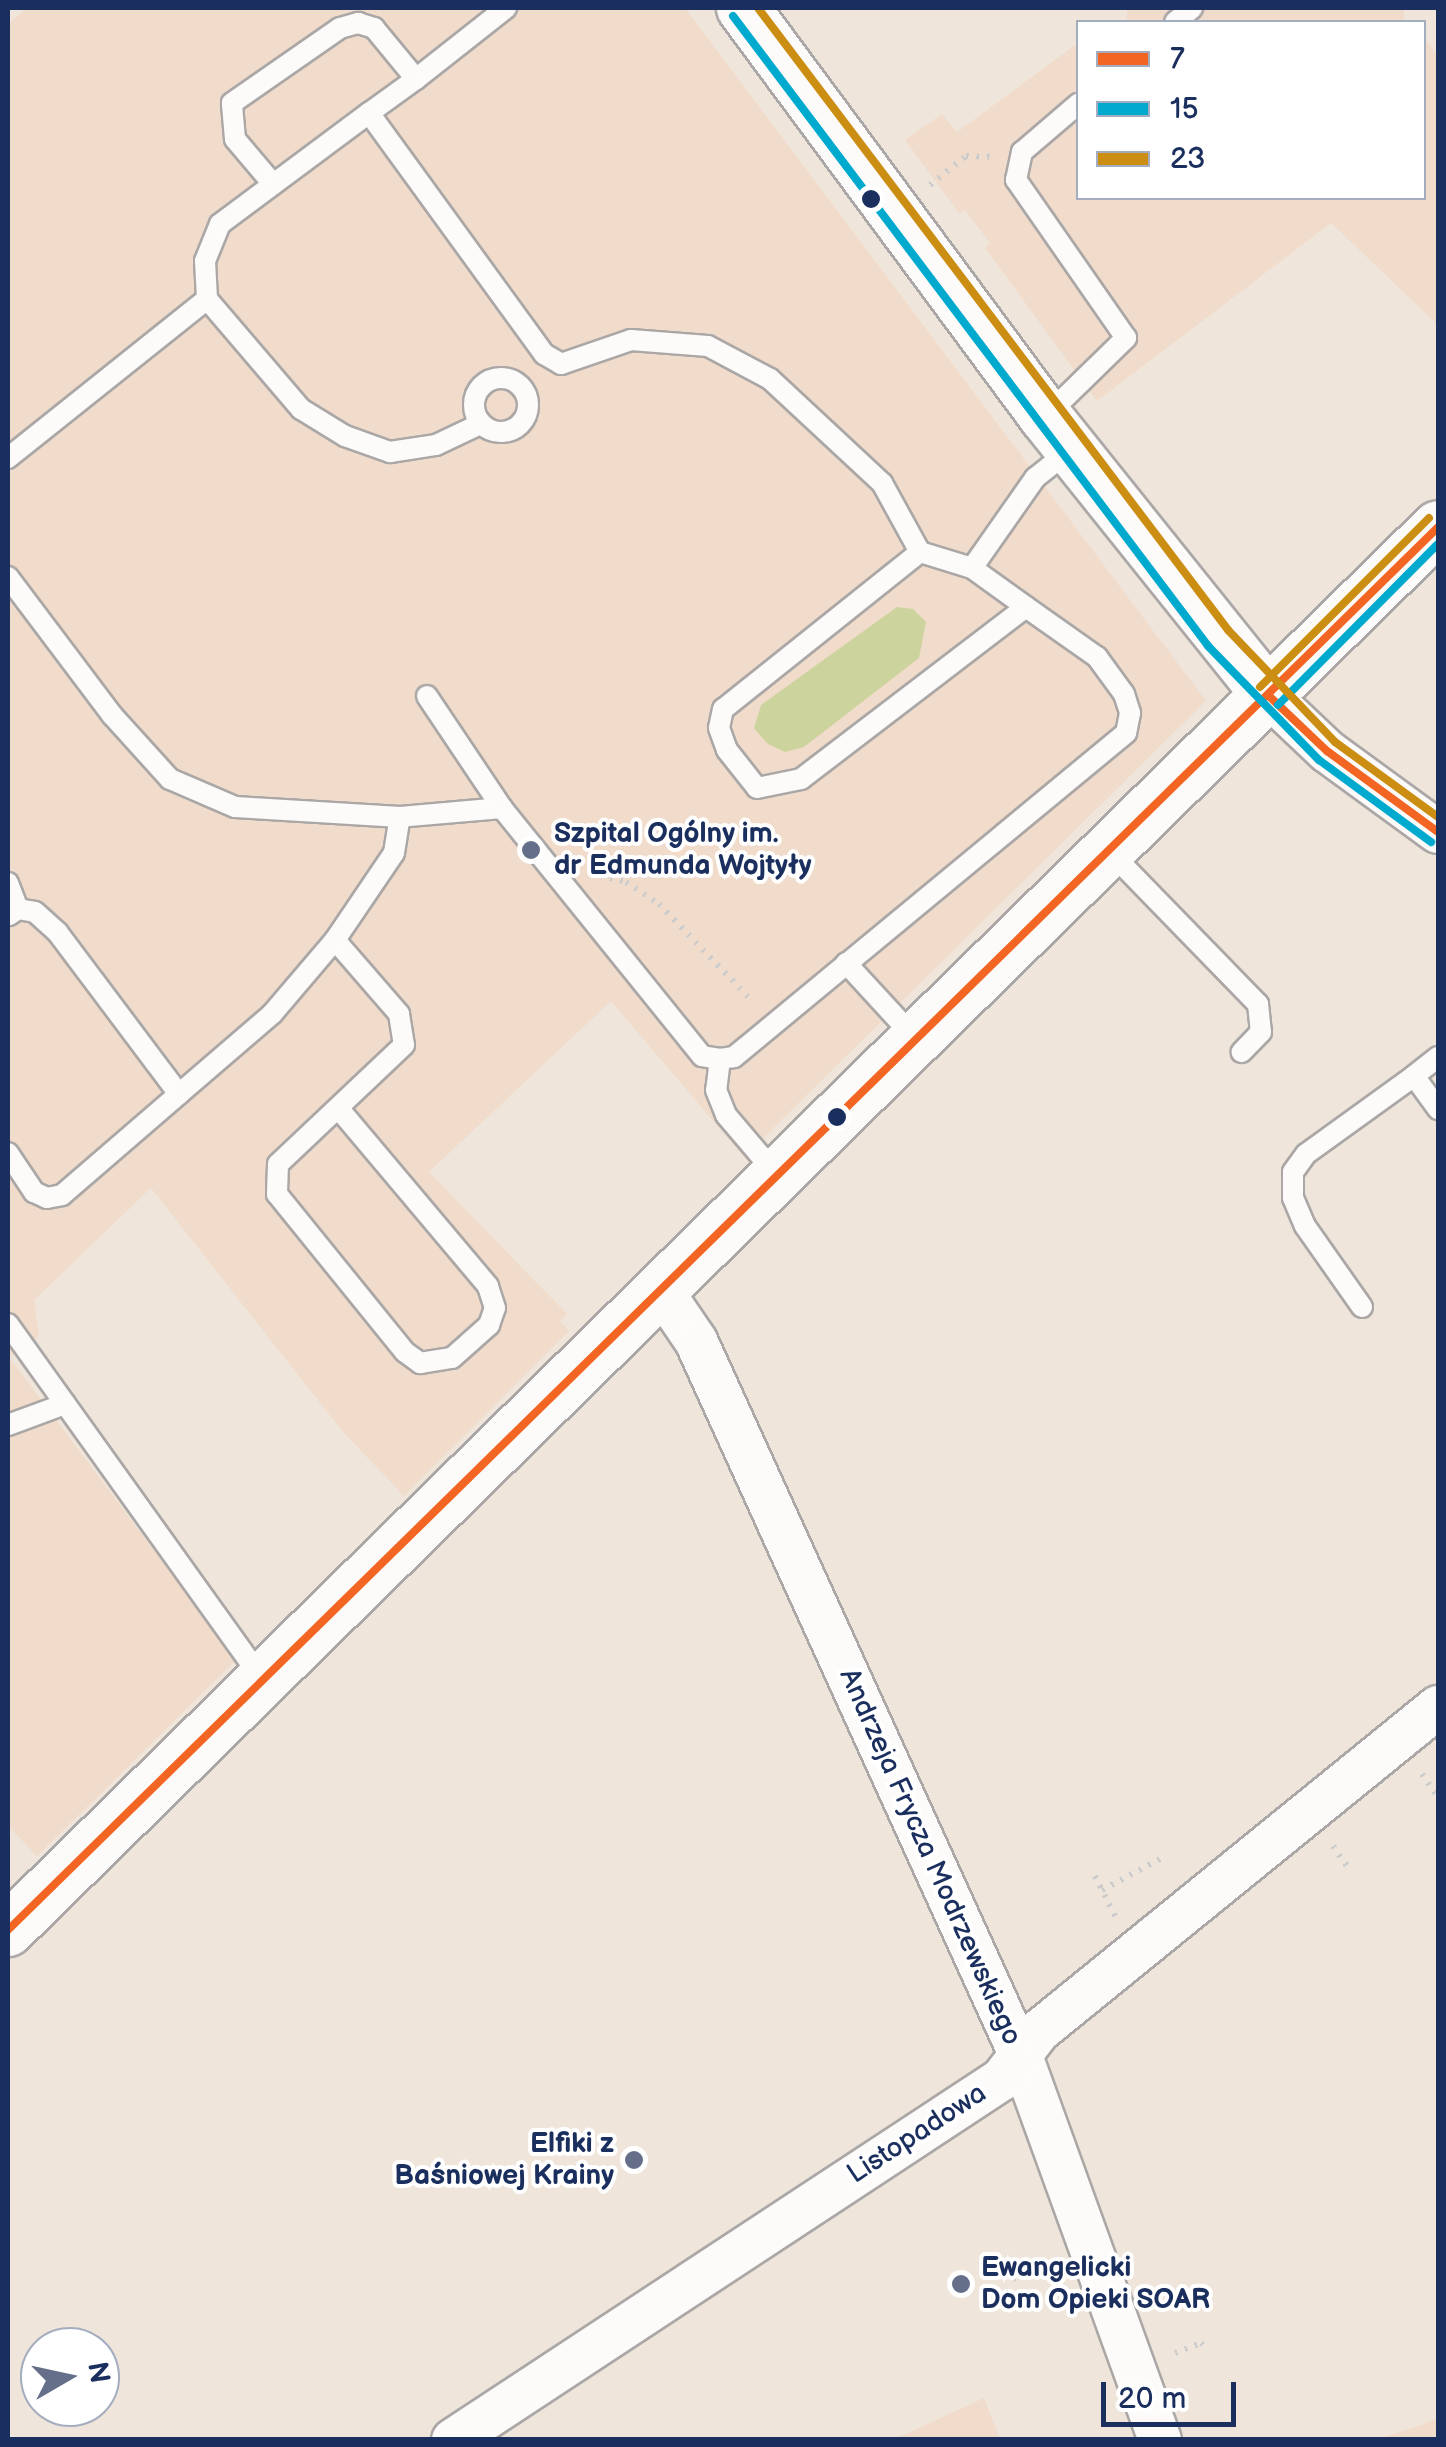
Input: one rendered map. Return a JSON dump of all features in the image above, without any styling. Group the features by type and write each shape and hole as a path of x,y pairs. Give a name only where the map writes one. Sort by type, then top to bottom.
{"street":[{"path":"744,8 1058,433 1270,696 1326,751 1438,832"},
{"path":"8,1930 1112,853 1438,528"},
{"name":"Andrzeja Frycza Modrzewskiego","path":"662,1291 696,1341 1021,2056 1160,2440"},
{"name":"Listopadowa","path":"453,2440 1002,2079 1039,2032 1438,1708"}],"lane":[{"path":"480,424 436,445 390,452 345,436 300,409 208,300 205,260 220,224 506,8"},
{"path":"272,184 235,138 232,103 340,28 358,23 374,28 416,78"},
{"path":"972,568 1036,478 1058,433 1126,338 1016,180 1022,152 1076,106"},
{"path":"369,114 544,354 561,364 631,340 708,346 770,379 825,425 882,483 920,552 972,568 1097,657 1124,694 1126,733 734,1057 720,1060 702,1056 502,808 427,696"},
{"path":"8,458 208,300"},
{"path":"920,552 723,709 719,728 727,750 757,788 801,779 1026,607"},
{"path":"8,577 112,715 170,778 235,807 400,817 502,808"},
{"path":"8,1153 34,1192 46,1198 62,1195 180,1094 272,1014 335,940 394,853 400,817"},
{"path":"1112,853 1258,1004 1261,1032 1242,1052"},
{"path":"8,882 13,912 35,912 58,933 180,1094"},
{"path":"335,940 406,1030 396,1058 278,1164 277,1194 405,1352 420,1363 452,1358 489,1325 494,1308 488,1286 340,1109"},
{"path":"846,963 918,1042"},
{"path":"1362,1307 1305,1226 1293,1198 1293,1172 1306,1154 1438,1057"},
{"path":"720,1060 716,1090 726,1115 779,1176"},
{"path":"1414,1076 1438,1109"},
{"path":"8,1324 263,1681"},
{"path":"8,1425 65,1404"}],"path":[{"path":"924,190 976,153 1016,166"},
{"path":"557,876 594,874 626,882 678,923 732,987 787,1012"},
{"path":"1415,1765 1438,1797"},
{"path":"1326,1836 1349,1868"},
{"path":"1102,1890 1160,1859"},
{"path":"1096,1876 1110,1908"},
{"path":"1013,2279 1060,2258"},
{"path":"1161,2359 1201,2343 1208,2350"}],"shaded area":[{"name":"Szpital Ogólny im. dr Edmunda Wojtyły","path":"27,8 685,8 1206,701 744,1157 611,1001 429,1172 567,1314 560,1321 569,1331 404,1496 343,1432 151,1188 34,1300 39,1336 9,1357 236,1660 37,1856 8,1826 8,24"},
{"path":"1127,8 1404,8 1404,20 1127,20"},
{"path":"1426,39 1438,57 1438,325 1331,223 1097,401 985,248 990,243 965,210 959,213 905,140 942,114 957,132 1076,44 1076,200 1426,200"},
{"path":"984,2398 1000,2439 895,2439"},
{"path":"1438,2418 1438,2439 1378,2439 1421,2425"}],"green space":[{"path":"897,607 913,609 926,622 919,658 804,747 785,752 768,744 754,728 761,705"}],"transit line":[{"name":"23","path":"758,8 1228,630 1335,742 1438,817"},
{"name":"15","path":"733,16 1208,646 1319,760 1431,842"},
{"name":"23","path":"1260,687 1429,518"},
{"name":"7","path":"8,1930 1438,527"},
{"name":"15","path":"1278,705 1438,544"},
{"name":"7","path":"1269,696 1327,751 1438,832"}],"place":[{"name":"Szpital Ogólny im. dr Edmunda Wojtyły","path":"531,850"},
{"name":"Elfiki z Baśniowej Krainy","path":"634,2160"},
{"name":"Ewangelicki Dom Opieki SOAR","path":"961,2284"}]}
